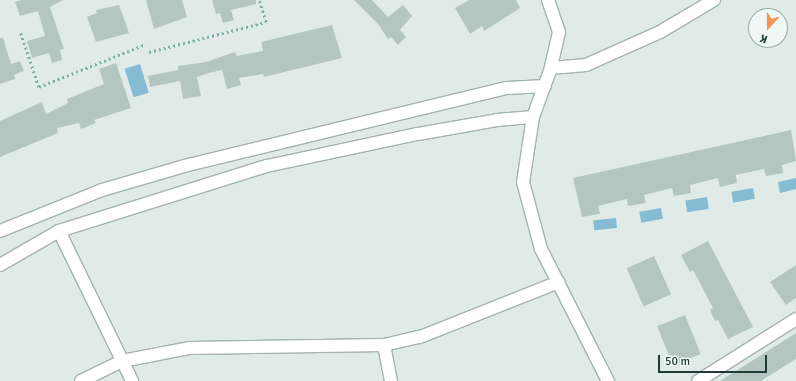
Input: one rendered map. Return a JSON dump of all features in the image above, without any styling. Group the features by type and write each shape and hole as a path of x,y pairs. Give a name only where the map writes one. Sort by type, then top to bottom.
{"street":[{"path":"548,0 559,32 551,68 533,117 523,182 541,249 608,381"},
{"path":"551,68 586,65 660,32 714,0"},
{"path":"0,232 102,190 184,166 507,88 545,86"},
{"path":"0,265 59,231 267,166 418,134 498,120 533,117"},
{"path":"59,231 132,381"},
{"path":"81,381 122,361 189,348 384,345 420,337 559,282"},
{"path":"698,381 796,319"},
{"path":"384,345 391,381"}],"path":[{"path":"149,52 266,22 259,0"},
{"path":"21,33 39,87 146,44"}],"water":[{"path":"140,64 149,93 133,97 125,69"},
{"path":"796,178 796,189 780,193 778,182"},
{"path":"753,188 755,199 733,203 731,192"},
{"path":"707,197 709,209 687,212 685,200"},
{"path":"661,208 663,219 641,223 639,212"},
{"path":"616,218 617,228 594,230 593,220"}],"building":[{"path":"22,0 63,0 50,7 64,49 60,50 62,60 52,63 49,53 32,58 27,41 45,36 38,11 20,16 15,2"},
{"path":"146,0 182,0 187,17 154,29"},
{"path":"212,0 256,0 256,4 231,10 234,20 223,23 220,13 216,14"},
{"path":"354,0 372,0 388,17 403,5 412,16 400,30 406,37 398,45 391,37 388,39 378,24"},
{"path":"469,0 516,0 520,8 484,31 482,26 470,34 455,8"},
{"path":"119,5 129,33 96,42 87,17 97,13 96,10"},
{"path":"332,25 342,58 264,77 263,74 239,78 241,85 227,89 222,70 209,73 197,77 201,96 183,99 180,81 150,87 148,76 178,70 178,66 206,62 235,52 237,56 263,51 261,42"},
{"path":"0,38 3,38 11,64 20,61 24,71 14,75 15,79 0,84"},
{"path":"116,63 131,108 94,120 96,123 81,129 79,123 57,128 58,133 0,157 0,121 42,102 46,114 68,103 67,99 104,84 99,69"},
{"path":"791,130 796,161 782,165 783,173 766,176 764,169 736,175 737,183 720,187 718,178 690,185 691,193 674,196 672,188 644,195 646,203 628,206 627,199 598,206 600,214 582,217 573,178"},
{"path":"708,241 753,327 728,339 718,320 715,321 710,310 713,308 693,270 690,272 681,255"},
{"path":"654,256 671,294 644,307 627,268"},
{"path":"796,265 796,298 786,305 770,282"},
{"path":"685,315 701,354 673,365 657,326"},
{"path":"796,333 796,359 761,381 720,381"}]}
